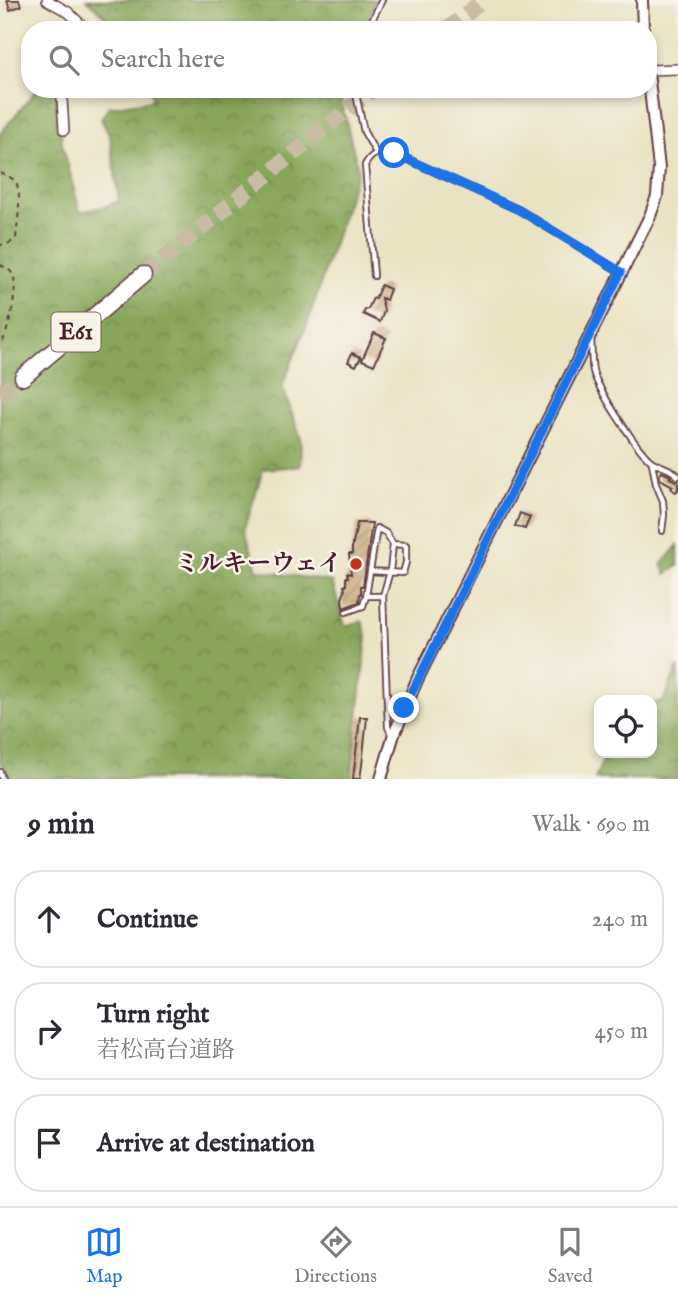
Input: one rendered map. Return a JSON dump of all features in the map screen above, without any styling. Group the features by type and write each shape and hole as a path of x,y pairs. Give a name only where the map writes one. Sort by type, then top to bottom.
{"highway":[{"name":"E61","path":"23,377 143,275"}],"street":[{"path":"47,0 78,21"},
{"path":"642,0 643,21"},
{"path":"657,70 678,69"},
{"path":"63,98 64,130"},
{"path":"382,779 393,737 416,680 650,216 657,196 659,168 651,98"}],"lane":[{"path":"372,21 382,0"},
{"path":"357,98 364,132 376,152"},
{"path":"374,276 365,165 376,152 382,151 394,153 519,210 621,272"},
{"path":"591,334 596,381 641,452 652,462 677,472"},
{"path":"652,462 656,484 663,501 662,531"},
{"path":"346,612 363,606 377,528 386,533 393,544 390,571 383,596 388,727 393,737"},
{"path":"370,571 403,573 406,545 393,544"},
{"path":"366,596 383,596"},
{"path":"0,772 2,779"}],"path":[{"path":"0,173 13,179 19,196 16,238 10,243 0,245"},
{"path":"0,265 13,275 15,284 7,333 0,346"}],"green space":[{"path":"87,0 377,0 366,21 108,21"},
{"path":"30,98 59,98 62,143 80,212 119,201 110,136 101,119 109,107 152,98 340,98 358,169 308,322 282,386 301,439 300,466 263,469 245,528 257,570 332,582 345,626 362,621 367,636 351,779 11,779 0,761 0,134"},
{"path":"678,545 678,566 666,574 662,564"},
{"path":"678,667 678,779 595,779 604,758 657,758 657,703 663,702"}],"building":[{"path":"7,0 19,0 21,6 10,10"},
{"path":"381,285 390,289 386,300 381,298 384,311 380,322 363,314 373,298 375,299"},
{"path":"374,333 386,338 374,365 362,360"},
{"path":"352,353 361,357 356,366 348,362"},
{"path":"662,472 678,481 676,492 671,489 673,486 660,479"},
{"path":"520,513 530,517 525,529 515,526"},
{"path":"357,523 372,523 363,586 359,602 343,608 346,577 347,573 351,574 349,554 352,554"},
{"path":"360,717 367,717 362,765 360,779 353,779"}],"tunnel":[{"path":"458,21 483,0"},
{"path":"143,275 362,98"},
{"path":"0,395 23,377"}],"place":[{"name":"ミルキーウェイ","path":"356,564"}],"route":[{"path":"394,153 519,210 621,272 404,708"}]}
